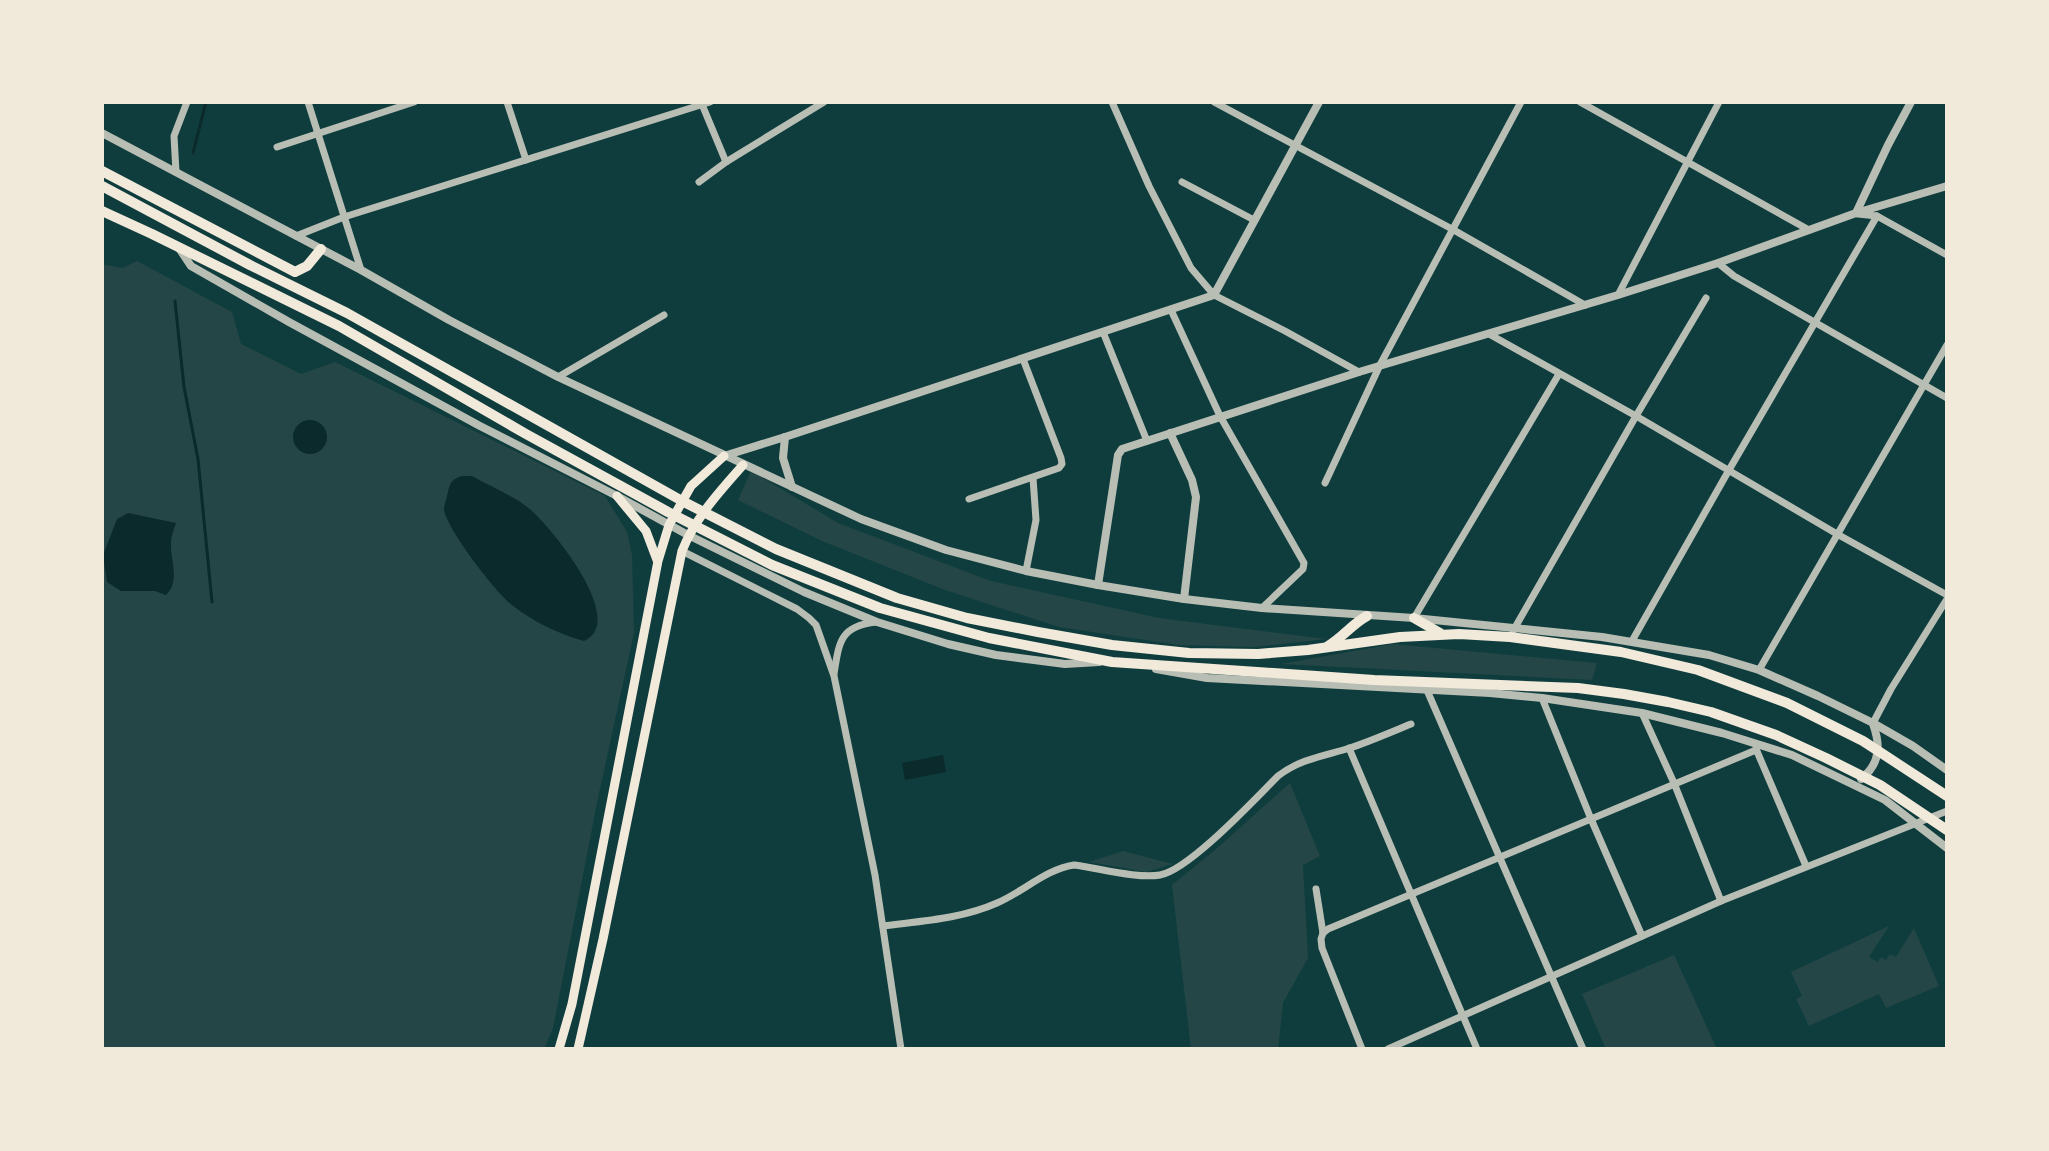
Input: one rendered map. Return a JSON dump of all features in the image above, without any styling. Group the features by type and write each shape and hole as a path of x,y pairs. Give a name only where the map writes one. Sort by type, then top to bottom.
{"main road":[{"path":"102,171 295,272 307,266 321,249"},
{"path":"102,186 347,313 672,496 776,549 897,598 967,618 1038,632 1112,645 1189,653 1258,654 1442,634 1512,633 1588,646 1698,670 1787,703 1863,741 1947,796"},
{"path":"102,211 339,326 642,498 772,565 880,608 989,638 1112,662 1425,686 1578,688 1711,712 1776,735 1880,785 1947,830"},
{"path":"559,1049 572,1004 658,561 669,525 691,486 724,456"},
{"path":"578,1049 682,551 688,535 714,498 743,465"},
{"path":"617,496 646,531 658,561 679,568"},
{"path":"1323,648 1337,641 1350,627 1367,616"},
{"path":"1414,618 1442,634"}],"street":[{"path":"176,172 174,136 187,102"},
{"path":"308,102 361,270"},
{"path":"277,147 414,102"},
{"path":"507,102 526,160"},
{"path":"699,182 824,102"},
{"path":"1112,102 1149,186 1191,268 1214,295 1359,372"},
{"path":"1214,102 1452,229 1585,305"},
{"path":"724,456 1214,295 1319,102"},
{"path":"1325,483 1380,365 1521,102"},
{"path":"1580,102 1809,230"},
{"path":"1618,295 1719,102"},
{"path":"1856,213 1911,102"},
{"path":"296,236 344,217 704,103 726,162"},
{"path":"102,133 558,377 861,519 946,550 1026,571 1184,599 1262,608 1414,618 1512,633 1632,641 1709,655 1759,670 1873,723 1947,770"},
{"path":"1182,182 1254,220"},
{"path":"1098,585 1118,455 1122,449 1380,365 1618,295 1856,213 1947,186"},
{"path":"1856,213 1877,216 1947,255"},
{"path":"1632,641 1877,216"},
{"path":"179,248 191,266 480,426 804,592 877,622 996,655 1065,664 1112,662"},
{"path":"1718,263 1734,276 1947,398"},
{"path":"1512,633 1706,298"},
{"path":"1171,310 1220,416 1304,563 1303,569 1262,608"},
{"path":"558,377 664,315"},
{"path":"1103,332 1147,441"},
{"path":"1489,334 1947,597 1873,723 1879,744 1875,764 1854,784"},
{"path":"1759,670 1947,345"},
{"path":"969,499 1033,478 1062,464 1023,359"},
{"path":"1414,618 1559,374"},
{"path":"1170,433 1192,480 1196,497 1184,599"},
{"path":"785,437 783,458 792,487"},
{"path":"743,465 747,450"},
{"path":"1026,571 1036,520 1033,478"},
{"path":"682,551 797,609 809,618 820,634 834,676 866,828 901,1049"},
{"path":"834,676 838,648 846,633 853,627 877,622"},
{"path":"1583,1049 1425,686 1542,698 1642,713 1792,755 1885,800 1947,848"},
{"path":"1542,698 1642,936"},
{"path":"1642,713 1721,901"},
{"path":"883,926 975,912 1017,895 1063,867 1074,865 1149,876 1174,870 1193,857 1290,767 1411,724"},
{"path":"1323,933 1755,746"},
{"path":"1755,746 1806,866"},
{"path":"1349,748 1477,1049"},
{"path":"1388,1049 1721,901 1947,811"},
{"path":"1316,889 1323,933 1322,948 1362,1049"}],"shaded area":[{"path":"137,261 232,312 241,344 301,374 335,362 605,496 627,532 632,555 634,633 553,1028 544,1049 102,1049 102,264 122,268"},
{"path":"310,420 322,425 327,437 322,449 310,454 298,449 293,437 298,425"},
{"path":"751,471 838,523 991,581 1159,618 1327,639 1254,647 1178,645 1059,627 945,590 822,541 738,500"},
{"path":"463,476 472,476 532,511 569,555 592,596 597,615 595,630 584,641 546,627 521,611 495,588 473,560 444,510 451,483"},
{"path":"128,513 176,523 171,543 174,577 166,595 155,591 121,591 107,582 103,555 117,519"},
{"path":"1393,644 1597,663 1592,680 1281,664"},
{"path":"943,755 946,772 905,780 902,763"},
{"path":"1290,783 1320,856 1303,865 1308,958 1283,1003 1278,1049 1191,1049 1172,885"},
{"path":"1123,851 1173,864 1146,872 1089,862"},
{"path":"1889,926 1869,957 1878,962 1881,957 1886,960 1890,954 1896,957 1914,928 1939,986 1886,1008 1879,994 1809,1026 1796,999 1802,996 1791,972"},
{"path":"1674,955 1717,1049 1606,1049 1582,994"}],"waterway":[{"path":"193,153 206,102"},
{"path":"175,301 184,387 198,459 212,602"}]}
